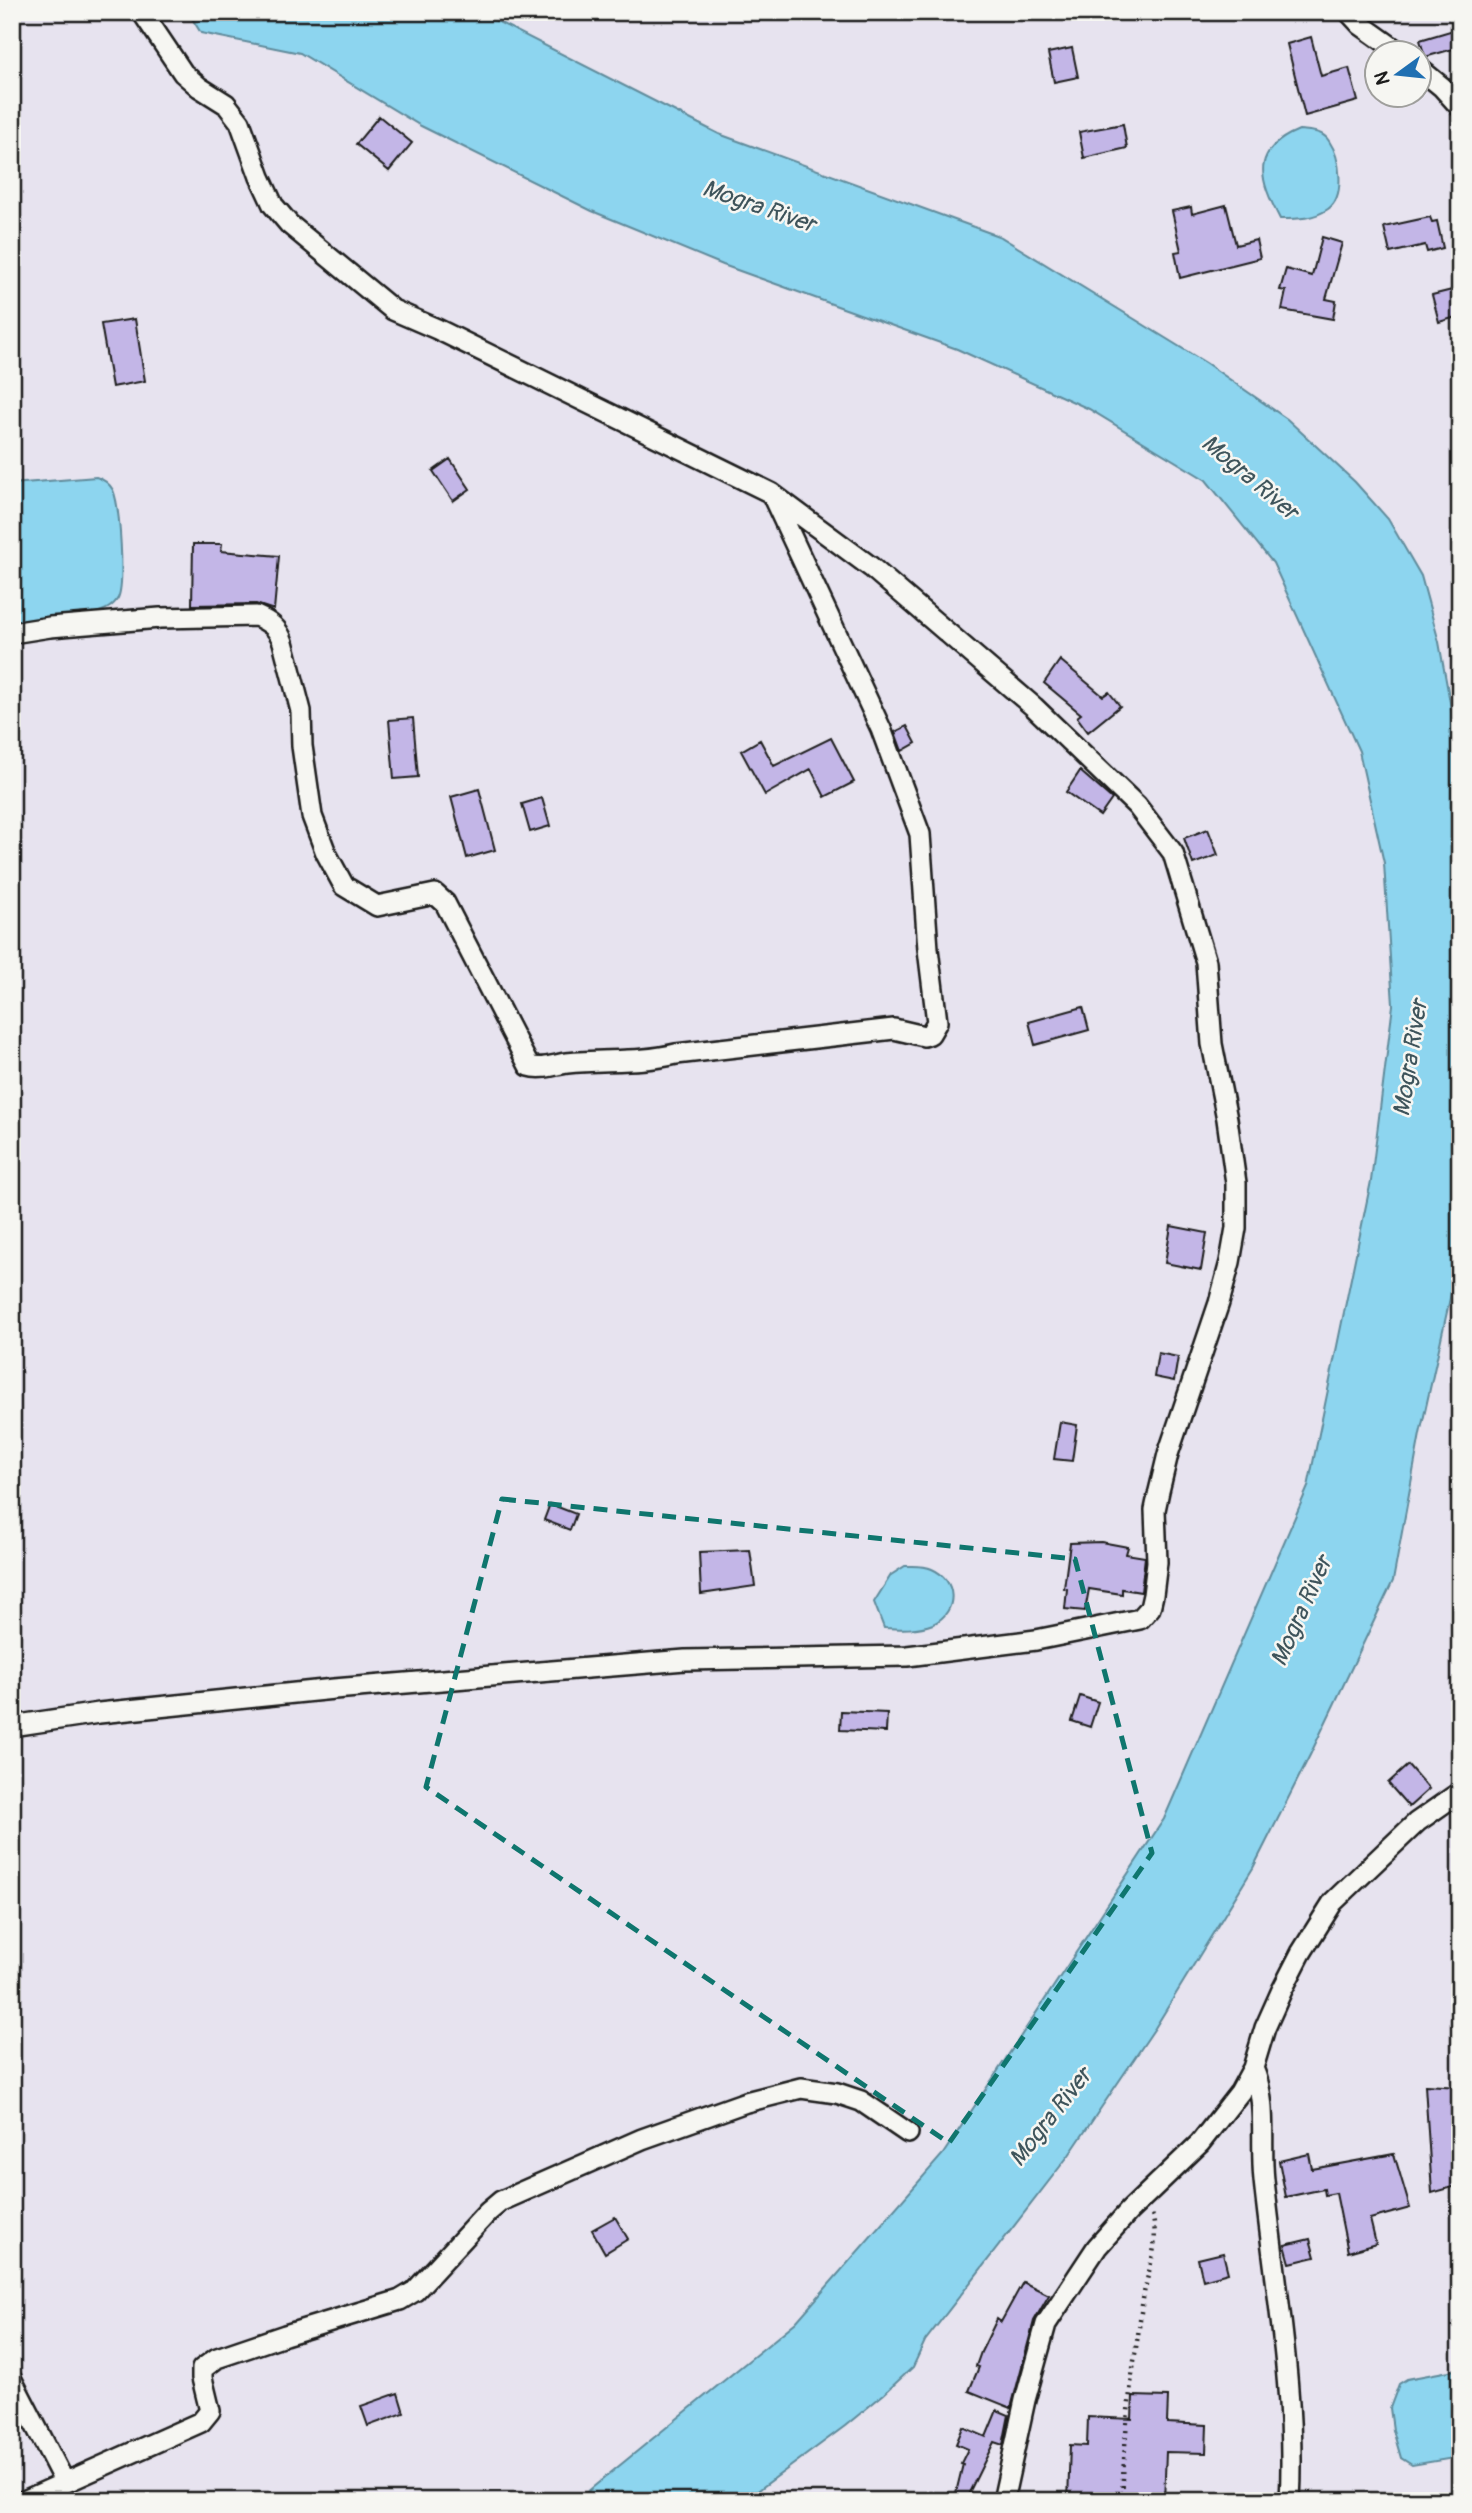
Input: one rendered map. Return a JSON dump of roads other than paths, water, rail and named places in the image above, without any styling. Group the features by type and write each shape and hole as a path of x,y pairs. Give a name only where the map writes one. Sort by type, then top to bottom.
{"street":[{"path":"12,1726 99,1713 334,1689 658,1662 906,1656 1036,1640 1140,1619 1150,1608 1153,1595 1157,1562 1155,1510 1168,1454 1219,1303 1236,1228 1236,1183 1212,1044 1206,962 1173,853 1137,807 1034,707 871,567 771,493 393,310 289,224 273,205 240,122 226,104 200,88 183,73 142,12"},
{"path":"1349,12 1379,38"},
{"path":"1434,81 1460,107"},
{"path":"12,633 50,627 160,618 256,616 279,631 301,711 312,816 326,853 344,886 377,906 435,894 445,903 529,1066 538,1069 567,1063 653,1060 676,1054 894,1029 924,1036 930,1034 937,1022 928,949 920,834 881,729 771,493"},
{"path":"1003,2501 1025,2400 1046,2324 1097,2248 1146,2195 1200,2143 1240,2092 1253,2068 1265,2028 1282,1990 1301,1953 1333,1902 1417,1822 1460,1792"},
{"path":"1253,2068 1261,2099 1264,2175 1293,2452 1290,2501"},
{"path":"24,2501 201,2422 210,2411 202,2369 217,2358 285,2334 400,2300 415,2291 501,2201 642,2139 747,2102 801,2088 837,2093 861,2101 908,2133"},
{"path":"12,2380 65,2483"}],"water":[{"name":"Mogra River","path":"188,12 479,12 719,134 1001,237 1206,363 1287,419 1355,482 1388,519 1421,576 1439,642 1460,757 1460,1253 1420,1434 1393,1581 1253,1868 1155,2028 1069,2155 925,2341 913,2367 845,2426 744,2501 576,2501 796,2322 943,2154 1164,1819 1308,1487 1371,1181 1393,1005 1384,863 1359,751 1273,563 1206,480 1089,409 957,349 723,265 592,211 421,126 300,53 201,33"},
{"path":"1299,130 1320,133 1329,141 1338,166 1339,186 1334,203 1328,209 1311,217 1280,219 1267,191 1263,167 1272,147"},
{"path":"96,477 110,485 116,499 121,561 118,598 111,606 96,613 12,624 12,484"},
{"path":"905,1566 926,1567 940,1574 950,1588 951,1604 933,1624 903,1629 884,1628 874,1602 891,1575"},
{"path":"1460,2369 1460,2457 1412,2465 1401,2458 1393,2430 1390,2408 1399,2384 1407,2379"}]}
